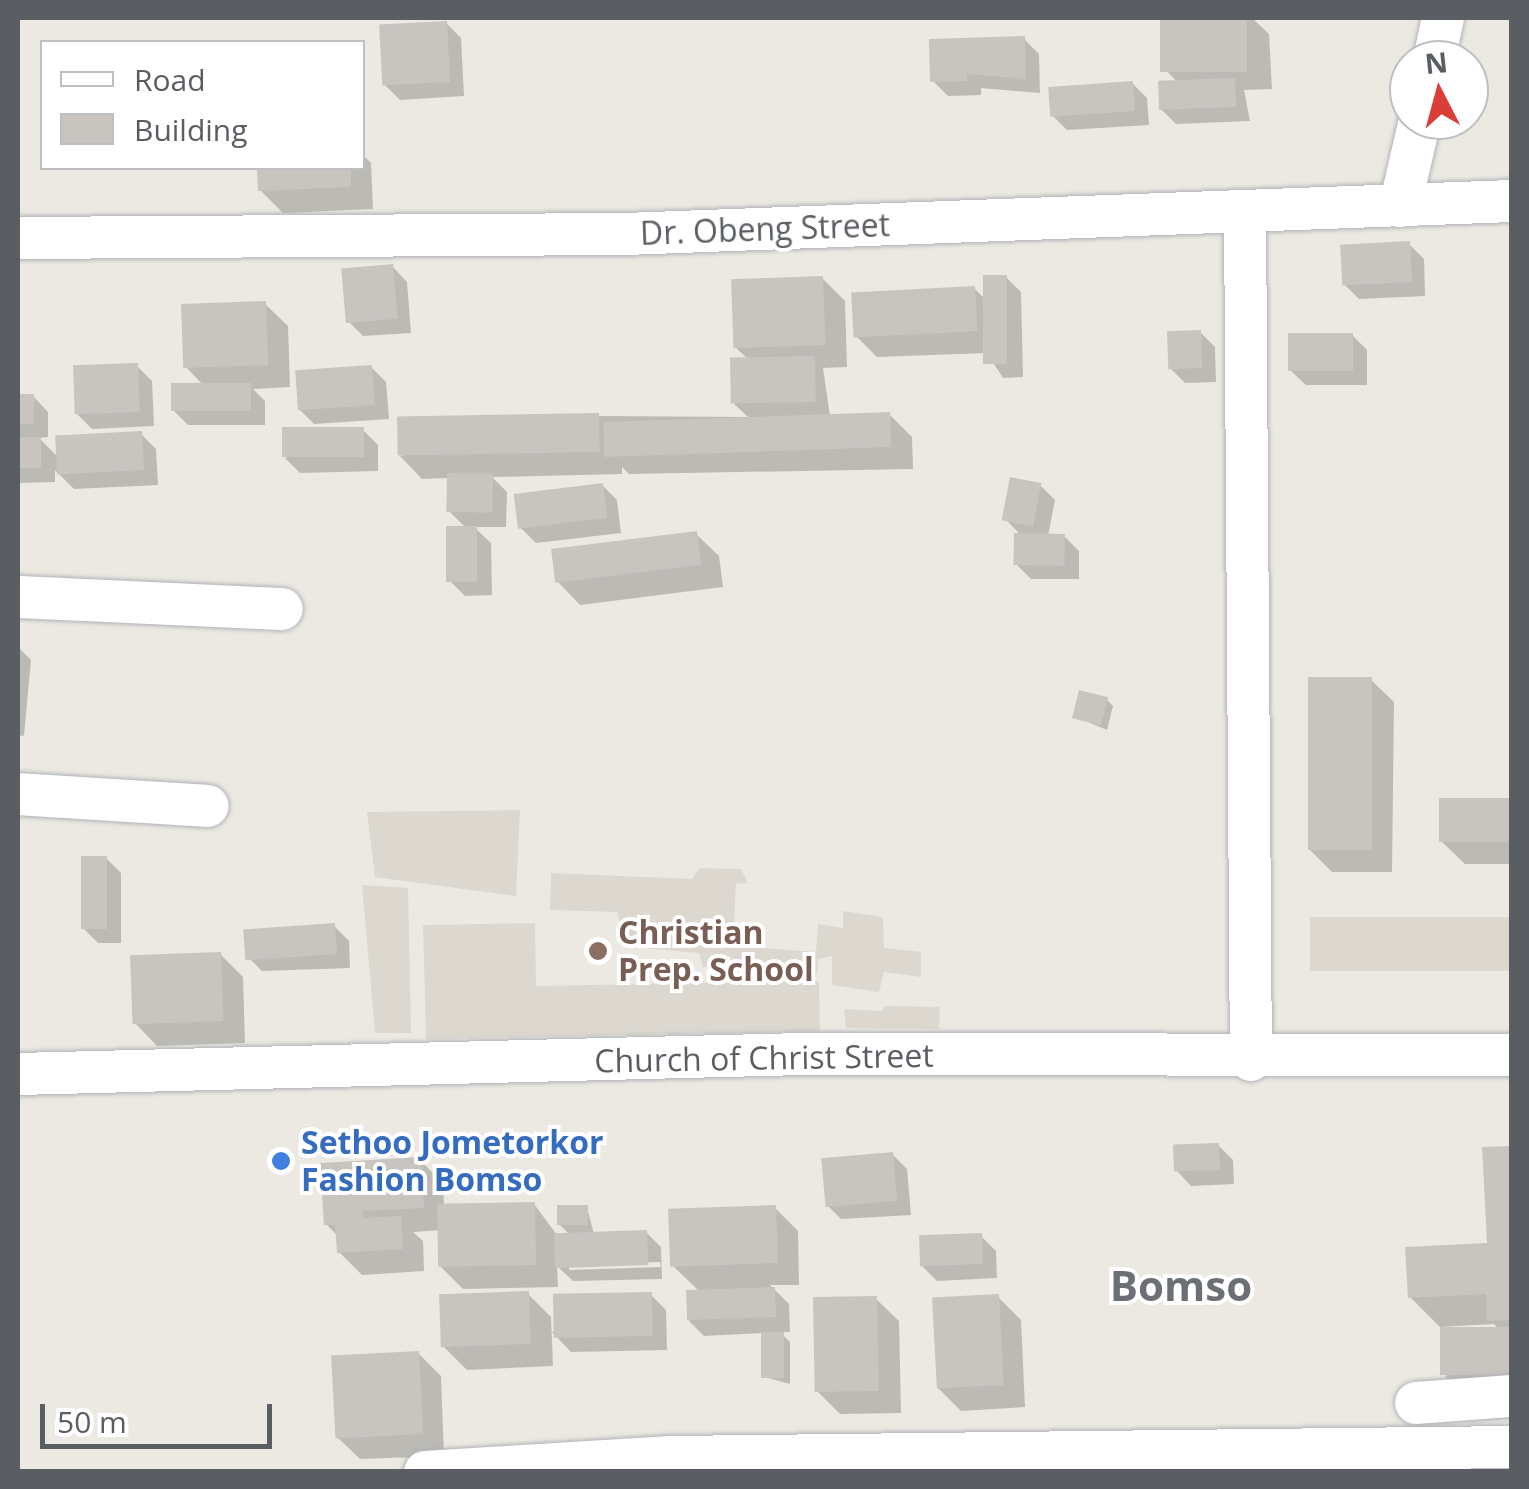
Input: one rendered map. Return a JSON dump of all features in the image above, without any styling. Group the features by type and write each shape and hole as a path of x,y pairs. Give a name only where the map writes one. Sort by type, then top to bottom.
{"street":[{"path":"1400,206 1415,140"},
{"name":"Dr. Obeng Street","path":"18,238 625,234 1512,201"},
{"path":"1246,212 1251,1060"},
{"path":"18,597 282,608"},
{"path":"18,794 208,806"},
{"name":"Church of Christ Street","path":"18,1074 802,1054 1251,1060 1512,1055"},
{"path":"1416,1403 1512,1396"},
{"path":"425,1472 671,1464 1418,1461 1512,1447"}],"shaded area":[{"path":"520,810 516,896 375,877 367,812"},
{"path":"700,868 741,869 748,883 736,884 733,946 816,952 818,924 843,928 843,911 883,917 884,948 921,952 921,977 884,972 879,992 832,985 832,956 818,959 817,974 703,967 699,953 621,946 618,912 550,910 551,873 692,879"},
{"path":"362,885 408,888 411,1033 375,1033"},
{"path":"1310,917 1511,917 1511,971 1310,971"},
{"path":"535,923 536,986 819,981 820,1031 426,1039 423,925"},
{"path":"885,1006 940,1007 939,1029 846,1028 844,1009 882,1011"}],"building":[{"path":"1160,18 1247,18 1247,72 1160,72"},
{"path":"447,21 450,82 382,85 379,25"},
{"path":"1025,36 1026,79 967,74 967,81 930,82 929,39"},
{"path":"1235,78 1236,107 1159,110 1158,81"},
{"path":"1133,81 1135,111 1050,117 1048,87"},
{"path":"257,170 351,170 351,187 258,191"},
{"path":"1410,241 1412,282 1342,286 1340,245"},
{"path":"393,264 398,319 346,323 341,269"},
{"path":"983,275 1007,275 1007,364 983,364"},
{"path":"823,276 825,345 733,348 731,279"},
{"path":"975,286 977,331 854,337 851,292"},
{"path":"266,301 268,365 183,368 181,304"},
{"path":"1201,330 1202,368 1168,369 1167,331"},
{"path":"1288,333 1353,333 1353,371 1288,371"},
{"path":"815,356 816,402 731,403 730,357"},
{"path":"138,363 140,412 75,414 73,365"},
{"path":"372,365 375,405 298,410 295,370"},
{"path":"171,383 251,383 251,411 171,411"},
{"path":"18,394 34,394 34,424 18,424"},
{"path":"890,412 891,447 604,457 603,422"},
{"path":"599,413 600,452 398,456 397,417"},
{"path":"282,427 364,427 364,457 282,457"},
{"path":"142,431 144,470 57,474 55,436"},
{"path":"18,437 41,437 41,468 18,468"},
{"path":"447,473 493,474 492,513 446,512"},
{"path":"1010,477 1041,483 1033,526 1002,520"},
{"path":"603,483 607,518 518,529 514,494"},
{"path":"446,526 477,526 477,582 446,582"},
{"path":"697,531 701,565 555,583 551,549"},
{"path":"1014,533 1065,534 1064,566 1013,565"},
{"path":"1308,677 1372,677 1372,850 1308,850"},
{"path":"1079,690 1108,697 1101,725 1072,718"},
{"path":"1439,798 1512,798 1512,842 1439,842"},
{"path":"81,856 107,856 107,929 81,929"},
{"path":"335,923 337,954 245,960 243,929"},
{"path":"221,952 223,1021 132,1024 130,955"},
{"path":"1219,1143 1220,1170 1174,1172 1173,1145"},
{"path":"1512,1146 1512,1320 1487,1321 1486,1294 1408,1298 1405,1247 1487,1243 1482,1147"},
{"path":"893,1152 897,1201 826,1207 821,1158"},
{"path":"421,1157 424,1208 363,1211 363,1218 401,1216 403,1249 337,1253 335,1225 324,1225 320,1163"},
{"path":"535,1202 536,1265 438,1267 437,1204"},
{"path":"557,1205 588,1205 588,1225 557,1225"},
{"path":"776,1205 778,1263 670,1267 668,1209"},
{"path":"647,1230 648,1265 555,1268 554,1233"},
{"path":"982,1233 983,1264 920,1266 919,1235"},
{"path":"775,1287 776,1317 687,1320 686,1290"},
{"path":"529,1291 531,1344 441,1347 439,1294"},
{"path":"652,1292 653,1336 554,1338 553,1294"},
{"path":"999,1294 1004,1385 937,1388 932,1298"},
{"path":"877,1296 879,1391 815,1392 813,1297"},
{"path":"1440,1327 1512,1327 1512,1375 1440,1375"},
{"path":"761,1332 784,1332 784,1378 761,1378"},
{"path":"419,1351 423,1434 335,1438 331,1356"}],"place":[{"name":"Christian Prep. School","path":"598,951"},
{"name":"Sethoo Jometorkor Fashion Bomso","path":"281,1161"}],"district":[{"name":"Bomso","path":"1181,1285"}]}
